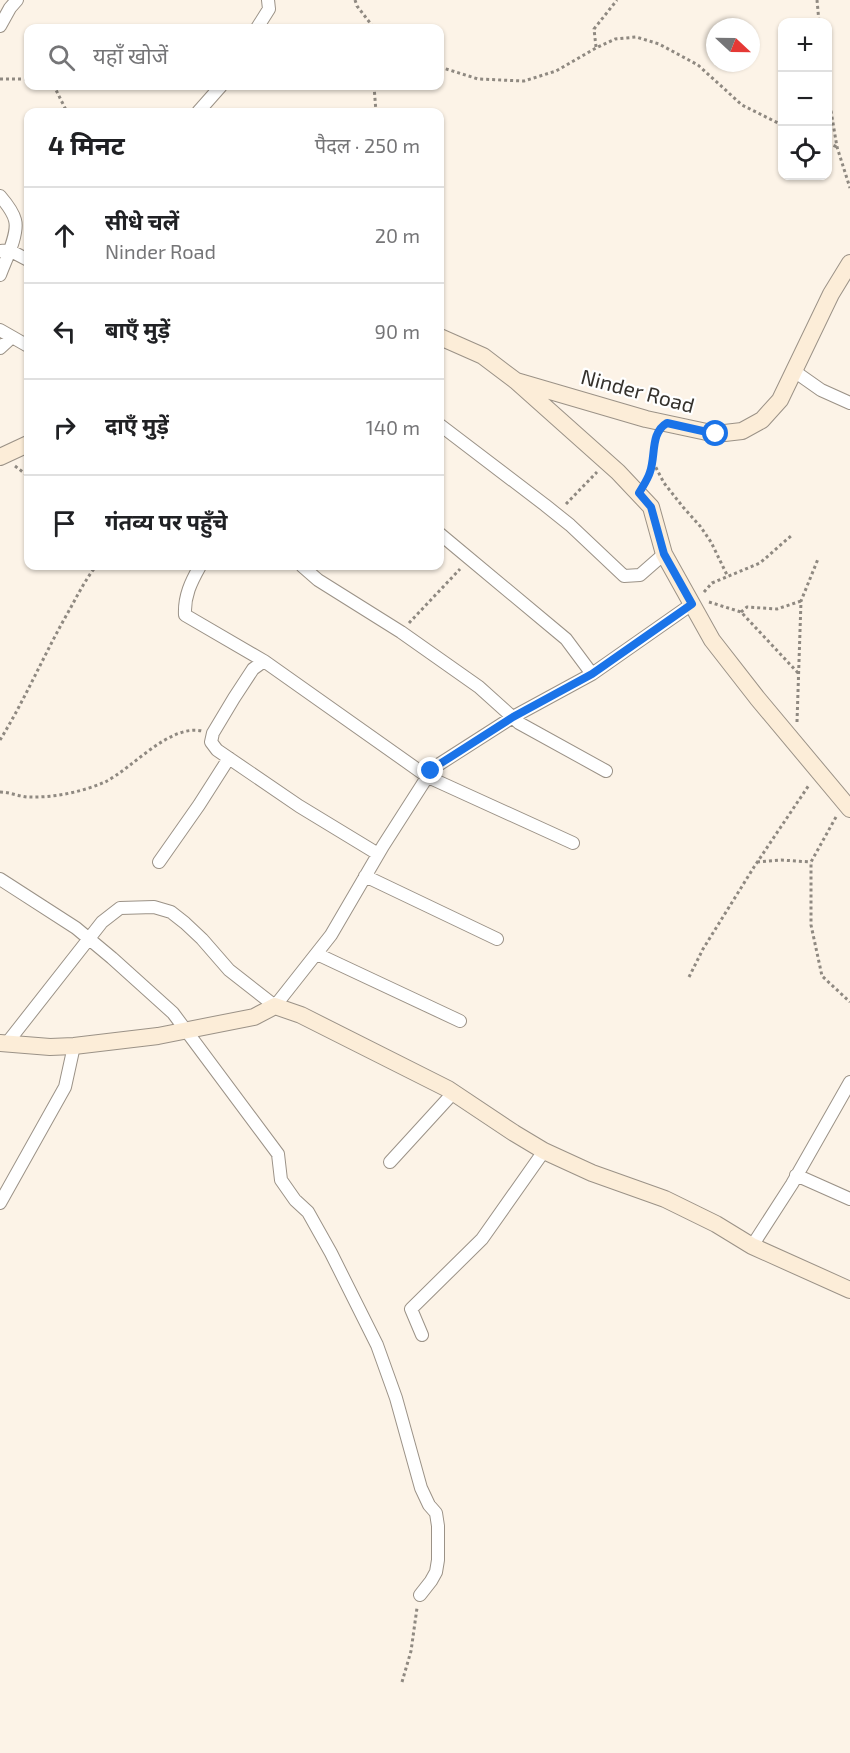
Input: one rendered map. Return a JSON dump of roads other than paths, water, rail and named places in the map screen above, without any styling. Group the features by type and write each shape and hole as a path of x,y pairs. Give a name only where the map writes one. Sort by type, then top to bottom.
{"street":[{"path":"0,27 17,0"},
{"path":"260,24 268,5"},
{"path":"202,108 217,90"},
{"path":"0,196 16,221 14,240 4,250 0,275"},
{"path":"4,250 24,258"},
{"name":"Ninder Road","path":"444,339 483,356 516,381 632,416 716,434 742,431 762,420 780,400 831,294 850,262"},
{"path":"0,330 24,344"},
{"path":"0,348 12,337"},
{"path":"794,371 820,390 850,403"},
{"path":"516,381 607,462 651,507 664,554 712,640 847,806"},
{"path":"444,428 557,514 624,576 640,574 664,554"},
{"path":"0,457 24,446"},
{"path":"444,537 566,639 592,674"},
{"path":"198,570 184,602 185,615 264,661 428,777 573,843"},
{"path":"307,570 318,580 401,632 479,687 519,723 606,771"},
{"path":"4,1043 50,1047 74,1046 158,1036 254,1017 276,1006 331,935 378,854 438,765 513,717 592,674 692,604"},
{"path":"264,661 253,669 213,733 211,742 217,750 299,806 378,854"},
{"path":"159,862 229,758"},
{"path":"365,876 497,939"},
{"path":"0,879 89,939 173,1013 278,1154 281,1180 295,1200 308,1212 332,1253 377,1346 394,1393 421,1488 436,1514 438,1549 436,1572 420,1595"},
{"path":"4,1043 102,922 120,908 154,907 171,912 185,923 229,970 276,1006 301,1015 454,1092 544,1151 592,1173 665,1199 716,1224 752,1246 850,1290"},
{"path":"317,954 460,1021"},
{"path":"0,1203 64,1087 74,1046"},
{"path":"752,1246 848,1090"},
{"path":"390,1162 454,1092"},
{"path":"422,1335 411,1309 482,1239 544,1151"},
{"path":"796,1175 850,1199"}]}
